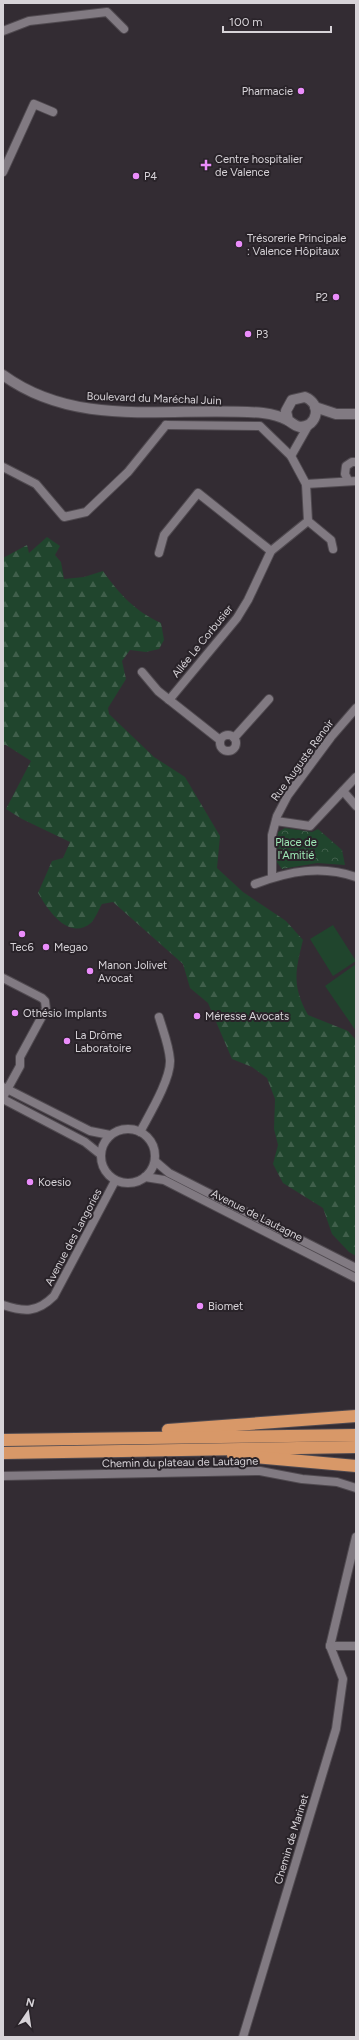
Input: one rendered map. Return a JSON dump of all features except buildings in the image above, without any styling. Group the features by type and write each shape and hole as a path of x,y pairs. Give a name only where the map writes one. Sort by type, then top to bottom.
{"highway":[{"path":"29,1440 356,1416"},
{"path":"3,1440 356,1435"},
{"path":"3,1453 356,1446"},
{"path":"140,1450 284,1459 356,1466"}],"main road":[{"name":"Boulevard du Maréchal Juin","path":"3,375 27,390 62,404 92,410 264,413 287,406 292,400 300,397 309,399 315,407 336,414 356,414"},
{"path":"287,406 286,411 292,423"},
{"path":"311,423 315,407"},
{"name":"Boulevard du Maréchal Juin","path":"264,413 292,423 311,423 336,414"}],"street":[{"path":"3,31 29,21 107,12 124,29"},
{"path":"3,172 34,104 53,112"},
{"path":"156,412 166,425"},
{"path":"292,423 298,436 297,447"},
{"path":"291,456 311,423"},
{"path":"166,425 260,426 291,456 306,484 308,522 330,540 333,549"},
{"path":"3,468 36,484 64,517 86,512 128,472 166,425"},
{"path":"352,480 345,474 346,466 352,462 356,462"},
{"path":"306,484 352,480"},
{"path":"159,554 164,535 198,493 270,551"},
{"name":"Allée Le Corbusier","path":"169,700 237,618 248,600 270,551 308,522"},
{"path":"142,672 169,700 220,740"},
{"path":"234,738 224,736 220,740 220,746 225,750 231,750 235,746 234,738 269,699"},
{"name":"Rue Auguste Renoir","path":"272,878 272,835 276,821 288,795 331,737 356,708"},
{"path":"276,821 310,826 356,777"},
{"path":"343,791 356,806"},
{"path":"255,884 272,878 313,869 340,871 356,877"},
{"path":"3,978 42,998 46,1005 46,1009 20,1057 20,1066 5,1088 3,1098 85,1142 100,1154"},
{"path":"140,1132 165,1081 169,1067 168,1051 159,1017"},
{"path":"5,1088 90,1131 110,1135"},
{"path":"122,1130 140,1132 152,1144 155,1161 153,1167 145,1178 131,1184 115,1181 102,1167 100,1154 106,1140 110,1135 122,1130"},
{"name":"Avenue de Lautagne","path":"155,1161 169,1173 356,1268"},
{"name":"Avenue de Lautagne","path":"145,1178 164,1180 356,1278"},
{"name":"Avenue des Langories","path":"3,1305 16,1309 31,1310 45,1306 54,1296 115,1181"},
{"name":"Chemin du plateau de Lautagne","path":"3,1476 260,1471 302,1479 337,1482 356,1488"},
{"path":"356,1537 330,1646 356,1646"},
{"name":"Chemin de Marinet","path":"243,2037 336,1729 343,1679 330,1646"}],"green space":[{"path":"47,537 60,546 55,555 61,562 64,579 84,577 103,571 129,602 143,613 161,623 164,640 159,649 146,652 130,650 122,661 126,679 108,708 109,714 154,757 185,777 220,836 217,868 243,892 286,921 303,940 298,961 296,979 299,996 308,1015 348,1031 356,1040 356,1256 349,1252 332,1234 323,1208 283,1183 273,1164 278,1145 274,1129 275,1099 267,1078 252,1067 232,1059 208,1003 190,988 183,964 113,902 102,904 91,923 83,928 74,928 67,926 53,915 38,893 52,861 63,858 70,842 22,819 6,809 31,761 6,745 3,745 3,558 27,545 29,553"},
{"name":"Place de l'Amitié","path":"285,828 312,832 318,829 342,850 345,865 317,863 282,869 276,861 278,832"},
{"path":"333,925 356,961 333,976 310,939"},
{"path":"356,964 356,1031 325,986"}],"place":[{"name":"Pharmacie","path":"301,91"},
{"name":"Centre hospitalier de Valence","path":"206,165"},
{"name":"P4","path":"136,176"},
{"name":"Trésorerie Principale : Valence Hôpitaux","path":"239,244"},
{"name":"P2","path":"336,297"},
{"name":"P3","path":"248,334"},
{"name":"Tec6","path":"22,934"},
{"name":"Megao","path":"46,947"},
{"name":"Manon Jolivet Avocat","path":"90,971"},
{"name":"Othésio Implants","path":"15,1013"},
{"name":"Méresse Avocats","path":"197,1016"},
{"name":"La Drôme Laboratoire","path":"67,1041"},
{"name":"Koesio","path":"30,1182"},
{"name":"Biomet","path":"200,1306"}]}
